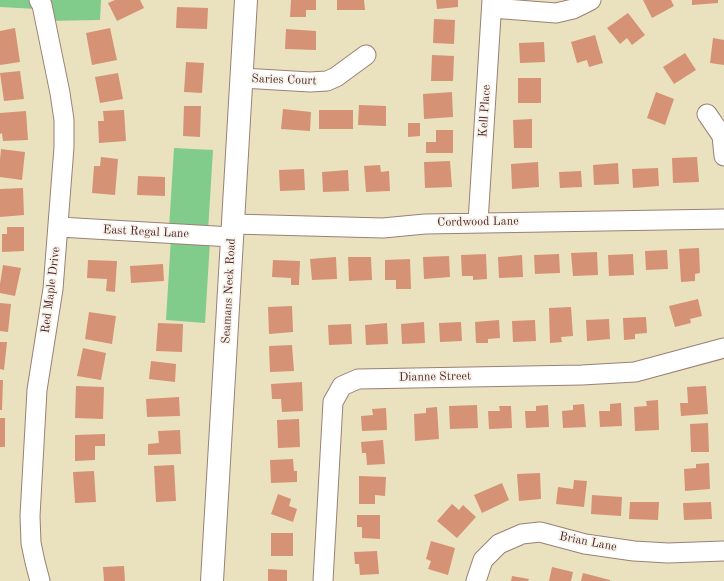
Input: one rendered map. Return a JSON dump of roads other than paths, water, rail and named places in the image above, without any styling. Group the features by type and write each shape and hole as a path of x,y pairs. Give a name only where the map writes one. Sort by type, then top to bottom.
{"main road":[{"name":"Seamans Neck Road","path":"212,581 246,0"}],"street":[{"name":"Red Maple Drive","path":"40,0 60,93 64,120 64,147 59,227 53,289 37,390 30,508 31,543 40,581"},
{"path":"492,4 556,12 573,9 591,0"},
{"name":"Kell Place","path":"478,222 492,4"},
{"name":"Saries Court","path":"242,78 310,82 327,81 336,77 366,55"},
{"path":"707,114 722,136 724,156"},
{"name":"Cordwood Lane","path":"233,231 383,228 425,224 478,222 724,218"},
{"name":"East Regal Lane","path":"59,227 233,231"},
{"name":"Dianne Street","path":"323,581 333,402 342,386 358,379 370,378 574,375 636,372 724,348"},
{"name":"Brian Lane","path":"476,581 483,560 499,544 522,534 540,532 584,544 634,551 724,551"}]}
